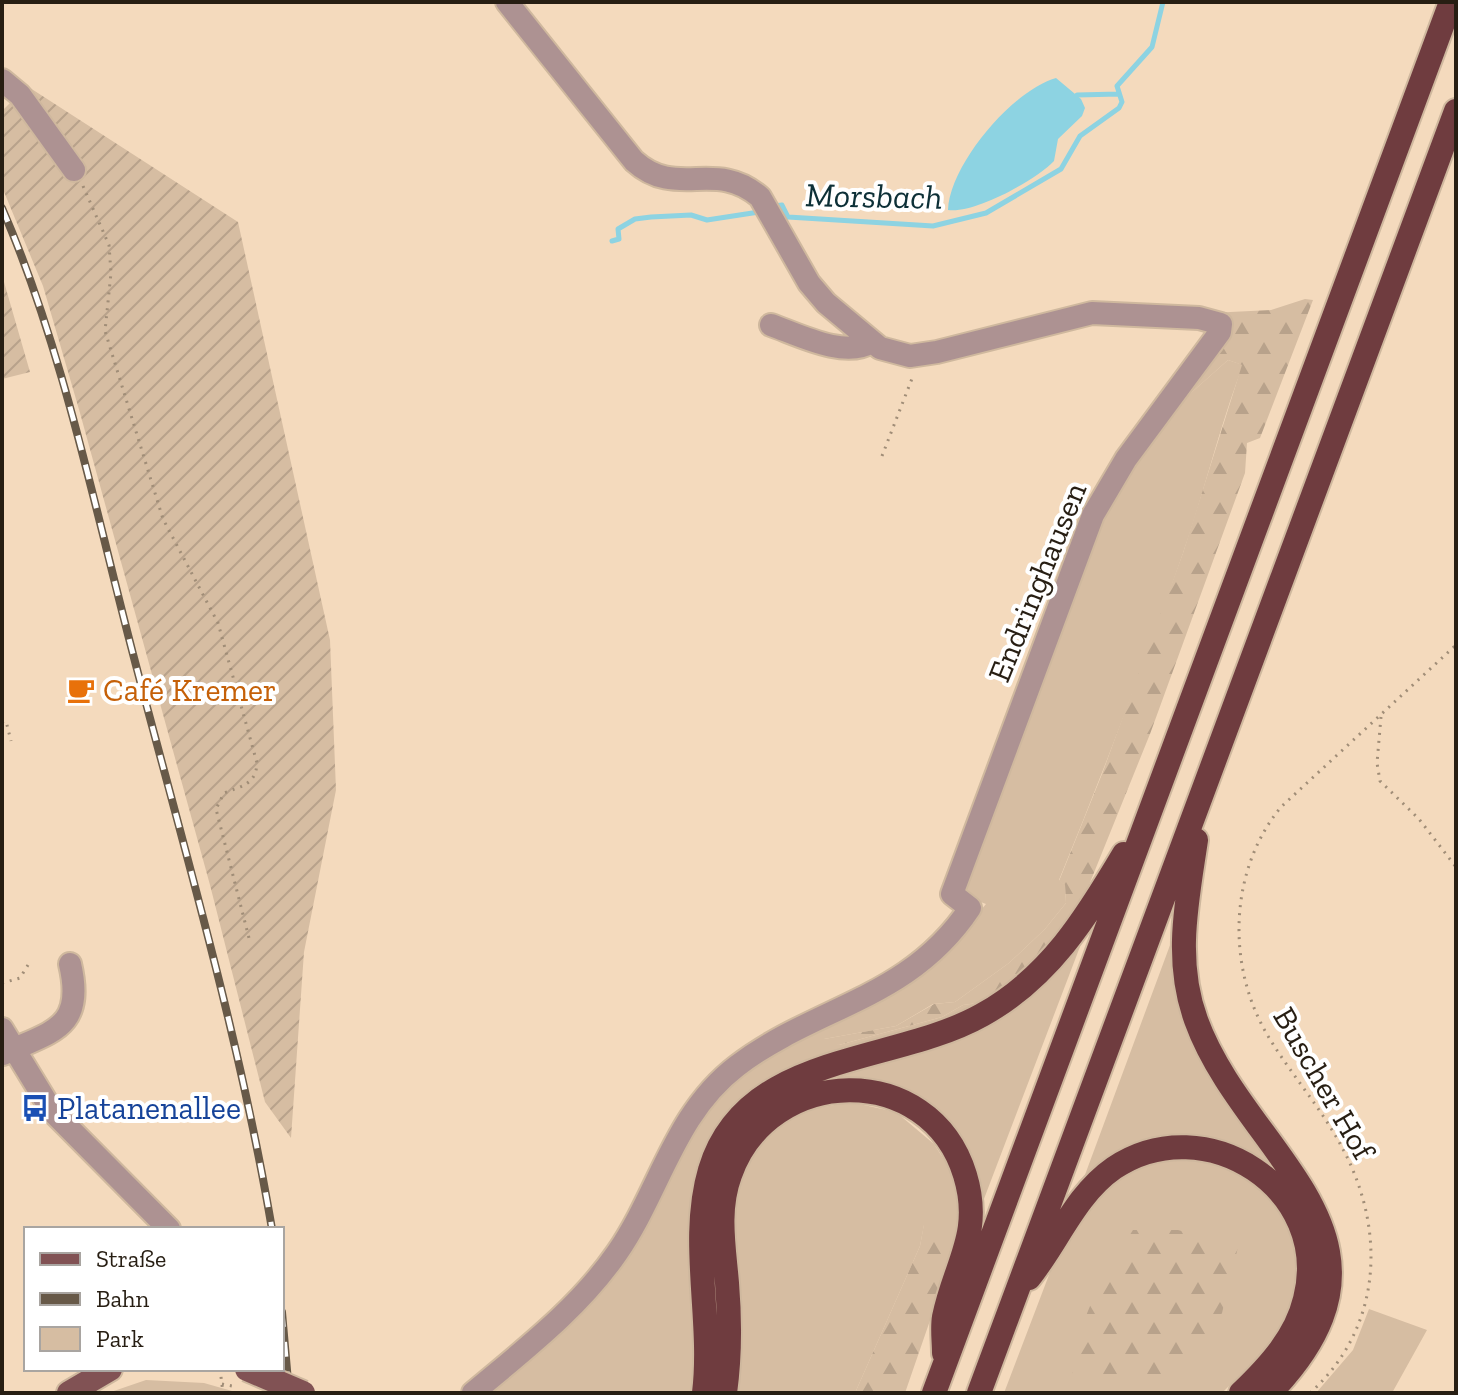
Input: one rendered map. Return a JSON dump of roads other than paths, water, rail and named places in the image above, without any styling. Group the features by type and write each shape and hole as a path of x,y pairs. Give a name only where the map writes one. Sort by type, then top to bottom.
{"highway":[{"path":"934,1393 1451,2"},
{"path":"979,1393 1456,111"},
{"path":"1203,793 1183,929 1184,969 1193,1010 1225,1079 1305,1189 1321,1226 1327,1252 1327,1289 1320,1317 1303,1352 1270,1393"},
{"path":"704,1393 708,1342 705,1193 716,1154 737,1121 759,1100 791,1081 819,1069 943,1033 982,1015 1013,994 1054,959 1079,927 1156,800"},
{"path":"725,1393 729,1330 722,1223 724,1195 731,1170 749,1138 777,1111 806,1097 833,1090 875,1092 915,1109 944,1135 960,1162 969,1190 972,1223 944,1317 944,1368"},
{"path":"1015,1295 1051,1250 1085,1195 1115,1167 1135,1156 1167,1147 1199,1147 1235,1157 1264,1174 1289,1203 1301,1228 1309,1262 1305,1299 1293,1331 1275,1357 1241,1393"}],"main road":[{"path":"69,1393 107,1371"},
{"path":"244,1375 303,1393"}],"street":[{"name":"Endringhausen","path":"473,1393 568,1310 608,1264 634,1226 680,1129 719,1082 760,1049 889,985 951,938 970,908 952,894 1093,515 1126,459 1220,332 1221,324 1199,318 1092,313 910,356 871,342 818,294 796,264 760,197 734,180 661,179 647,173 507,2"},
{"path":"2,80 20,95 74,170"},
{"path":"771,325 833,345 862,348 871,342"},
{"path":"8,1052 46,1037 65,1023 75,991 70,964"},
{"path":"2,1029 8,1052 52,1111 167,1227"}],"water":[{"path":"1056,78 1081,99 1085,108 1082,116 1058,139 1054,161 1004,194 973,207 948,210 951,192 960,172 987,131 1021,97"}],"waterway":[{"name":"Morsbach","path":"774,206 782,205 788,217 933,226 986,213 1061,169 1080,136 1119,108 1122,102 1117,86 1152,47 1163,2"},
{"name":"Morsbach","path":"1077,95 1119,94"},
{"name":"Morsbach","path":"612,241 619,239 618,229 635,219 691,215 707,220 759,212"}],"railway":[{"path":"2,208 43,316 76,428 227,1012 272,1227"},
{"path":"284,1335 289,1393"}],"place":[{"name":"Café Kremer","path":"81,690"},
{"name":"Platanenallee","path":"35,1108"}]}
